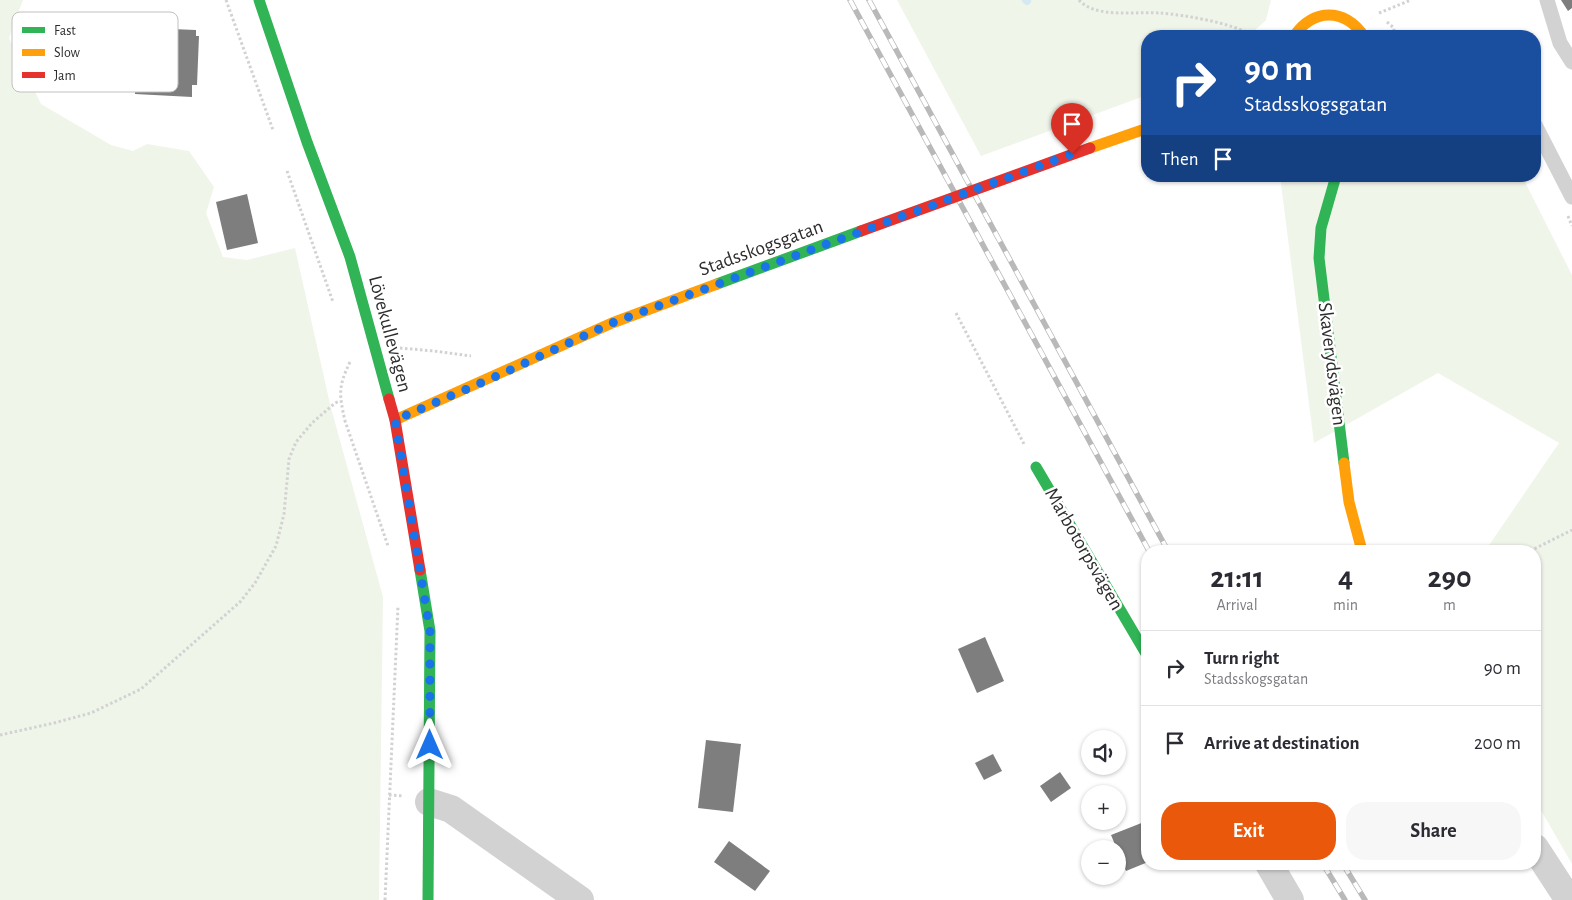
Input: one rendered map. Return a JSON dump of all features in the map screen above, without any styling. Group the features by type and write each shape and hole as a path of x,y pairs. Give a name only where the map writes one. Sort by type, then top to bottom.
{"street":[{"name":"Lövekullevägen","path":"259,0 307,142 350,257 395,420 430,631 428,900"},
{"path":"1298,30 1302,24 1324,11 1345,18 1354,23 1359,30"},
{"name":"Stadsskogsgatan","path":"395,420 612,323 1141,130"},
{"name":"Skaverydsvägen","path":"1334,182 1321,228 1319,258 1349,502 1360,545"},
{"name":"Marbotorpsvägen","path":"1036,467 1141,645"},
{"path":"429,802 451,809 580,900"},
{"path":"1541,857 1569,900"},
{"path":"1272,870 1290,900"}],"lane":[{"path":"1547,0 1560,44 1572,62"},
{"path":"1541,137 1572,197"}],"path":[{"path":"226,0 276,137"},
{"path":"1079,0 1085,7 1101,12 1161,13 1244,30"},
{"path":"1372,16 1411,0"},
{"path":"285,165 334,306"},
{"path":"956,313 1036,467"},
{"path":"390,552 345,421 340,401 340,386 353,357 375,352 395,348 474,356"},
{"path":"0,735 91,713 141,688 240,602 255,583 276,546 284,514 289,460 296,442 312,423 335,403 340,401"},
{"path":"1541,546 1572,530"},
{"path":"385,900 398,604"}],"shaded area":[{"path":"0,0 23,0 19,12 12,12 12,30 9,38 12,44 12,92 35,92 41,104 111,145 133,151 147,144 189,151 214,187 206,213 223,257 247,260 295,248 330,404 383,597 379,900 0,900"},
{"path":"897,0 1271,0 1266,20 1255,30 1141,30 1141,97 981,156"},
{"path":"1281,182 1525,182 1572,275 1572,864 1541,810 1541,545 1489,545 1559,443 1438,373 1314,443"}],"building":[{"path":"1561,0 1572,0 1572,8 1568,11"},
{"path":"178,29 196,30 196,36 199,36 197,85 192,85 192,97 135,94 135,92 178,92"},
{"path":"247,194 258,243 227,250 216,202"},
{"path":"985,637 1004,681 977,693 958,649"},
{"path":"706,740 741,744 733,812 698,808"},
{"path":"993,754 1002,771 984,780 975,763"},
{"path":"1060,772 1071,788 1051,802 1040,786"},
{"path":"1141,823 1141,865 1126,871 1126,840 1113,840 1111,835"},
{"path":"729,841 770,871 755,891 714,862"}],"railway":[{"path":"850,0 1146,545"},
{"path":"869,0 1165,545"},
{"path":"1327,870 1345,900"},
{"path":"1347,870 1365,900"}],"traffic: fast":[{"path":"259,0 307,142 350,257 389,399"},
{"path":"1334,182 1321,228 1319,258 1344,463"},
{"path":"717,284 861,231"},
{"path":"1036,467 1141,645"},
{"path":"420,570 430,631 428,900"}],"traffic: slow":[{"path":"1299,30 1311,20 1329,15 1347,20 1359,30"},
{"path":"1090,148 1141,130"},
{"path":"395,420 612,323 717,284"},
{"path":"1344,463 1349,502 1360,545"}],"traffic: jam":[{"path":"861,231 1090,148"},
{"path":"389,399 395,420 420,570"}],"route":[{"path":"430,745 430,631 418,549 395,420 612,323 1072,154"}]}
